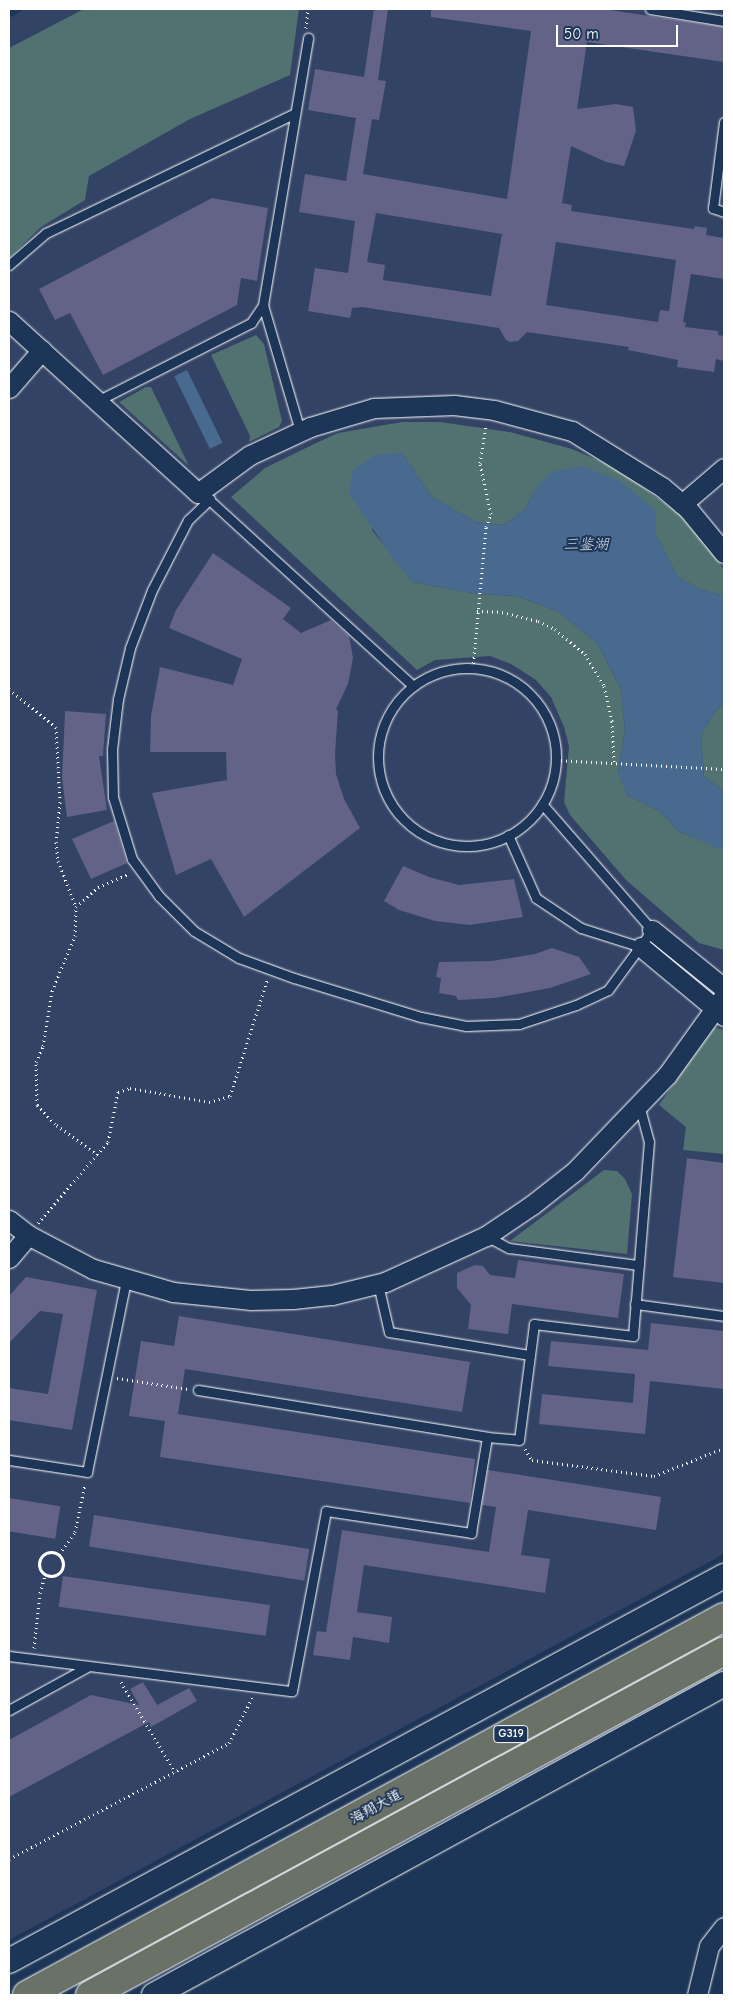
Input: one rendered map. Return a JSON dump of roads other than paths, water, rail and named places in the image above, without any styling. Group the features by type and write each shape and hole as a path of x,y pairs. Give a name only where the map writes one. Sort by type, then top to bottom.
{"highway":[{"name":"海翔大道","path":"27,1995 724,1617"},
{"name":"海翔大道","path":"90,1995 724,1651"}],"street":[{"path":"9,320 204,496 250,455 300,431 374,408 454,405 488,409 572,431 628,463 682,504 724,553"},
{"path":"9,388 42,350"},
{"path":"682,504 724,468"},
{"path":"652,930 724,988"},
{"path":"9,1220 28,1236 93,1269 173,1292 250,1300 332,1295 378,1284 486,1236 532,1205 574,1171 639,1105 667,1075 722,1007 641,947"},
{"path":"9,1258 28,1236"},
{"path":"9,1961 724,1576"},
{"path":"154,1995 724,1684"},
{"path":"697,1995 709,1946 724,1927"}],"lane":[{"path":"650,9 724,21"},
{"path":"97,401 251,322 263,305 308,38"},
{"path":"9,265 46,233 295,113"},
{"path":"724,122 714,208 724,212"},
{"path":"263,305 300,431"},
{"path":"413,686 204,496 188,520 152,590 130,648 118,700 112,749 113,797 132,859 159,896 194,932 239,958 271,970 422,1017 466,1026 519,1024 608,990 652,930 542,804"},
{"path":"473,668 506,677 534,698 551,727 556,760 550,791 531,818 508,835 485,844 450,844 416,830 392,805 378,772 379,737 394,704 413,686 437,673 473,668"},
{"path":"508,835 536,898 581,928 641,947"},
{"path":"198,1390 487,1437 519,1440 534,1324 633,1336 649,1142 639,1105"},
{"path":"486,1236 509,1248 639,1265"},
{"path":"9,1460 86,1472 126,1280"},
{"path":"378,1284 389,1332 530,1355"},
{"path":"635,1304 724,1316"},
{"path":"9,1656 292,1691 326,1511 471,1533 487,1437"},
{"path":"9,1710 89,1666"}],"water":[{"path":"187,370 223,443 210,449 174,376"},
{"name":"三鉴湖","path":"402,453 431,496 475,522 504,525 524,510 535,490 551,472 583,466 620,481 656,511 656,535 678,577 700,589 724,596 724,703 715,712 701,735 704,776 724,791 723,850 680,832 661,812 627,795 618,773 625,730 621,689 597,643 559,612 517,596 478,594 413,582 393,559 349,493 352,471 375,455"}]}
